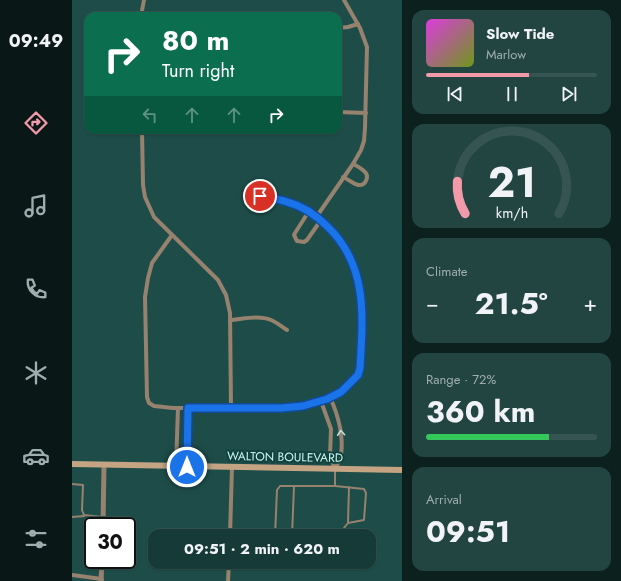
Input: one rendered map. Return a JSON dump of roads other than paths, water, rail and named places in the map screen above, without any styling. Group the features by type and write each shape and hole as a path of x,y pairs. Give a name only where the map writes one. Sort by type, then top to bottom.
{"main road":[{"name":"WALTON BOULEVARD","path":"72,464 402,470"}],"street":[{"path":"142,12 144,0"},
{"path":"317,216 353,164 364,141 367,47 364,36 344,0"},
{"path":"342,28 358,24"},
{"path":"342,112 366,113"},
{"path":"142,134 143,185 145,197 154,217 218,280 226,296 230,320 232,407"},
{"path":"343,177 356,184 361,185 364,183 367,179 365,171 353,164"},
{"path":"172,235 152,263 145,296 147,398 149,403 154,406 178,408 281,408 303,406 321,401 341,392 358,375 360,368 362,339 362,303 358,276 348,253 336,235 317,216 309,211 288,202 260,196 247,197"},
{"path":"309,211 294,235 297,241 304,242 307,240 321,220"},
{"path":"230,320 264,318 271,320 286,330"},
{"path":"328,398 340,422 341,456 335,469"},
{"path":"321,401 331,429 330,456 335,469"},
{"path":"176,466 178,408"},
{"path":"187,467 188,408"},
{"path":"103,517 104,465"},
{"path":"230,529 232,467"},
{"path":"72,575 101,580 102,569"},
{"path":"228,581 229,569"}],"lane":[{"path":"335,469 335,486"},
{"path":"72,484 80,484 83,486 82,514 85,516"},
{"path":"275,529 277,490 280,486 335,486 364,489 366,493 364,520 348,523"},
{"path":"292,529 294,486"},
{"path":"344,529 348,523 349,487"},
{"path":"72,517 103,517"}]}
